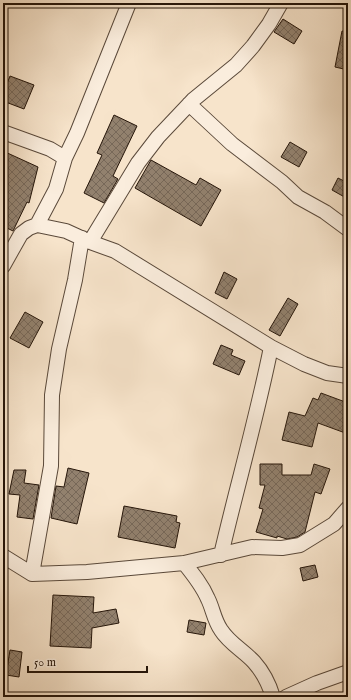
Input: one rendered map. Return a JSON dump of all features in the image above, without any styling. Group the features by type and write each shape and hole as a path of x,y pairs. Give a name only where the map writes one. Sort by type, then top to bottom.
{"street":[{"path":"38,225 56,188 65,158 77,133 128,3"},
{"path":"32,574 51,466 52,394 58,357 86,240 138,163 158,137 190,104 236,65 253,46 269,24 281,3"},
{"path":"190,104 232,144 282,182 298,197 325,212 348,229"},
{"path":"3,132 50,149 65,158"},
{"path":"3,266 21,234 29,228 38,225 66,231 115,251 270,347 304,364 327,373 348,376"},
{"path":"221,555 240,473 262,389 270,347"},
{"path":"3,556 32,574 86,572 184,563 252,547 282,548 300,545 334,524 348,508"},
{"path":"184,563 197,578 208,599 214,620 222,632 234,645 254,662 267,680 273,697"},
{"path":"286,697 317,683 348,672"}],"building":[{"path":"283,19 302,31 294,44 274,32"},
{"path":"342,31 348,32 348,70 335,67"},
{"path":"10,76 34,85 24,109 3,101 3,94"},
{"path":"114,115 137,126 113,176 118,179 104,203 84,193 102,155 97,153"},
{"path":"290,142 307,152 299,167 281,157"},
{"path":"3,151 38,167 29,203 27,202 13,231 3,226"},
{"path":"151,160 196,185 200,178 221,190 201,226 135,188"},
{"path":"338,178 348,183 348,199 332,190"},
{"path":"224,272 237,279 227,299 215,293"},
{"path":"288,298 298,304 280,336 269,330"},
{"path":"25,312 43,322 29,348 10,338"},
{"path":"221,345 233,350 231,355 245,361 239,375 213,364"},
{"path":"321,393 348,403 348,434 318,423 312,447 282,440 289,412 305,416 313,398 318,400"},
{"path":"260,464 282,464 282,475 311,475 314,464 330,469 321,494 315,492 305,532 297,537 287,539 277,536 277,538 256,532 263,509 259,508 265,485 260,485"},
{"path":"68,468 89,473 77,524 51,518 56,486 64,487"},
{"path":"14,470 26,470 24,483 39,485 33,519 17,517 20,495 9,494"},
{"path":"124,506 177,516 176,522 180,523 175,548 118,537"},
{"path":"315,565 318,577 303,581 300,568"},
{"path":"53,595 94,597 93,613 116,609 119,623 92,628 91,648 50,646"},
{"path":"189,620 206,623 204,635 187,632"},
{"path":"10,650 22,652 19,677 6,675"}]}
